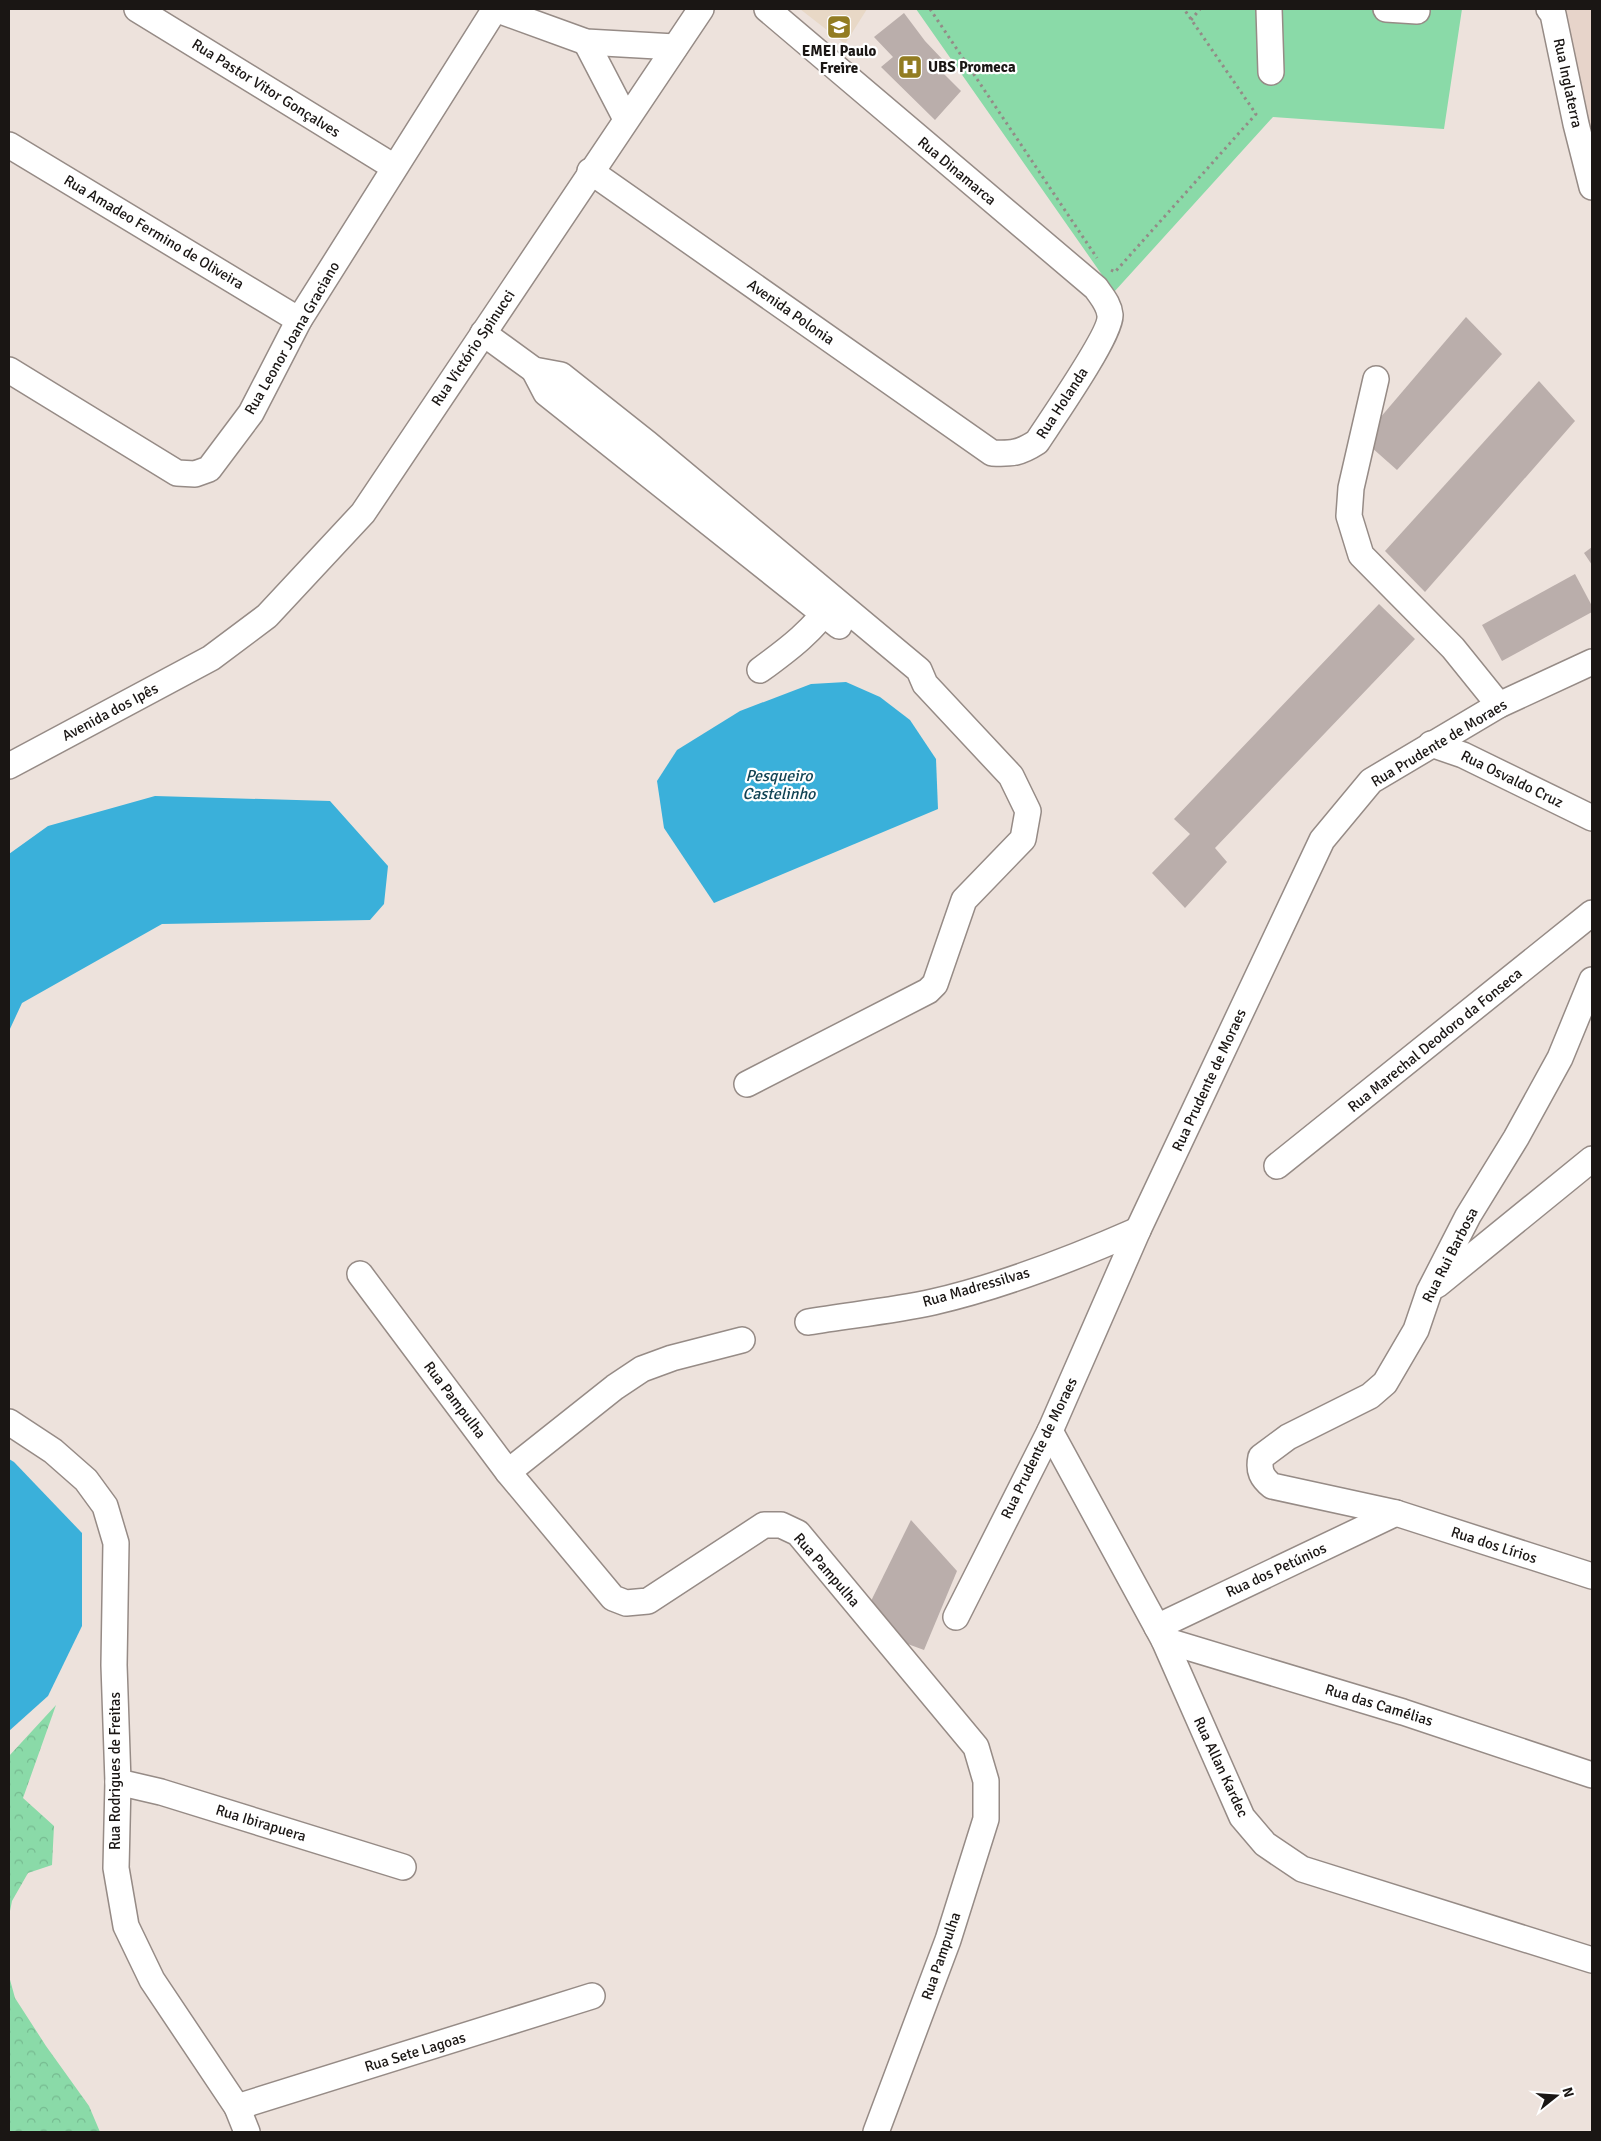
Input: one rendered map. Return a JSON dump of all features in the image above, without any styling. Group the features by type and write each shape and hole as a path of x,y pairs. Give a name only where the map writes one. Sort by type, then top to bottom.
{"street":[{"name":"Rua Pastor Vitor Gonçalves","path":"138,9 394,167"},
{"name":"Rua Leonor Joana Graciano","path":"9,370 177,473 195,474 210,469 251,413 299,320 495,9"},
{"path":"495,9 586,42 675,47"},
{"name":"Rua Victório Spinucci","path":"211,658 267,616 363,513 700,9"},
{"name":"Rua Dinamarca","path":"767,9 1096,288 1106,302 1110,317 1096,349"},
{"path":"1270,9 1271,72"},
{"path":"1386,9 1418,11"},
{"name":"Rua Inglaterra","path":"1549,9 1553,14 1576,124 1592,187"},
{"path":"586,42 626,119"},
{"name":"Rua Amadeo Fermino de Oliveira","path":"9,145 299,320"},
{"name":"Avenida Polonia","path":"590,171 992,453"},
{"path":"483,333 534,370 561,375 640,452 829,607 919,670 925,684 1011,776 1028,811 1023,839 964,900 935,984 928,991 746,1084"},
{"name":"Rua Holanda","path":"992,453 1010,454 1023,451 1037,442 1096,349"},
{"path":"1376,379 1351,488 1349,516 1360,555 1453,648 1499,705"},
{"path":"760,670 797,644 829,607"},
{"name":"Avenida dos Ipês","path":"9,766 211,658"},
{"name":"Rua Prudente de Moraes","path":"956,1617 1050,1431 1138,1230 1322,840 1371,781 1499,705 1592,662"},
{"name":"Rua Osvaldo Cruz","path":"1431,744 1463,754 1592,818"},
{"name":"Rua Marechal Deodoro da Fonseca","path":"1277,1166 1592,913"},
{"name":"Rua Rui Barbosa","path":"1396,1513 1272,1486 1262,1478 1259,1466 1261,1457 1288,1437 1370,1396 1385,1383 1416,1330 1428,1292 1468,1216 1516,1138 1560,1058 1592,980"},
{"path":"1428,1292 1592,1159"},
{"name":"Rua Madressilvas","path":"808,1322 933,1302 1076,1257 1138,1230"},
{"name":"Rua Pampulha","path":"360,1274 508,1472 613,1598 626,1603 648,1601 764,1525 781,1525 798,1533 976,1746 986,1781 986,1819 948,1940 876,2132"},
{"path":"508,1472 615,1387 642,1369 672,1358 742,1340"},
{"name":"Rua Rodrigues de Freitas","path":"9,1422 53,1451 86,1480 105,1506 116,1543 114,1665 118,1782 116,1868 126,1926 152,1980 237,2107 247,2132"},
{"name":"Rua Allan Kardec","path":"1050,1431 1161,1634 1242,1817 1265,1844 1302,1869 1592,1960"},
{"name":"Rua dos Petúnios","path":"1161,1634 1396,1513"},
{"name":"Rua dos Lírios","path":"1396,1513 1592,1576"},
{"name":"Rua das Camélias","path":"1161,1634 1592,1775"},
{"name":"Rua Ibirapuera","path":"118,1782 161,1792 403,1867"},
{"name":"Rua Sete Lagoas","path":"237,2107 592,1996"}],"path":[{"path":"930,9 1101,264"},
{"path":"1108,268 1115,272 1256,114 1184,9"},
{"path":"1191,20 1200,9"}],"shaded area":[{"name":"EMEI Paulo Freire","path":"800,9 867,9 845,44"},
{"path":"1549,9 1592,9 1592,147"}],"green space":[{"path":"916,9 1462,9 1444,129 1273,117 1114,292"},
{"path":"56,1705 23,1798 54,1826 52,1865 28,1873 12,1901 9,1916 9,1756"},
{"path":"9,1976 15,1998 46,2046 89,2106 100,2132 9,2132"}],"water":[{"name":"Pesqueiro Castelinho","path":"846,682 880,697 910,720 936,759 938,809 714,903 664,828 657,781 677,750 740,711 811,684"},
{"path":"155,796 330,801 388,866 384,904 370,920 162,924 22,1003 9,1031 9,854 48,826"},
{"path":"9,1459 82,1533 82,1626 48,1696 9,1731"}],"building":[{"name":"UBS Promeca","path":"904,13 925,41 943,60 938,68 961,91 935,120 881,67 893,57 874,37"},
{"path":"1466,317 1502,354 1397,470 1362,439"},
{"path":"1539,381 1575,421 1425,592 1385,551"},
{"path":"1592,547 1592,565 1584,553"},
{"path":"1575,574 1592,606 1592,612 1502,661 1482,625"},
{"path":"1379,604 1415,639 1215,848 1227,862 1185,908 1152,873 1190,834 1174,819"},
{"path":"911,1520 957,1571 924,1650 905,1643 871,1601"}],"place":[{"name":"EMEI Paulo Freire","path":"839,27"},
{"name":"UBS Promeca","path":"910,67"}]}
